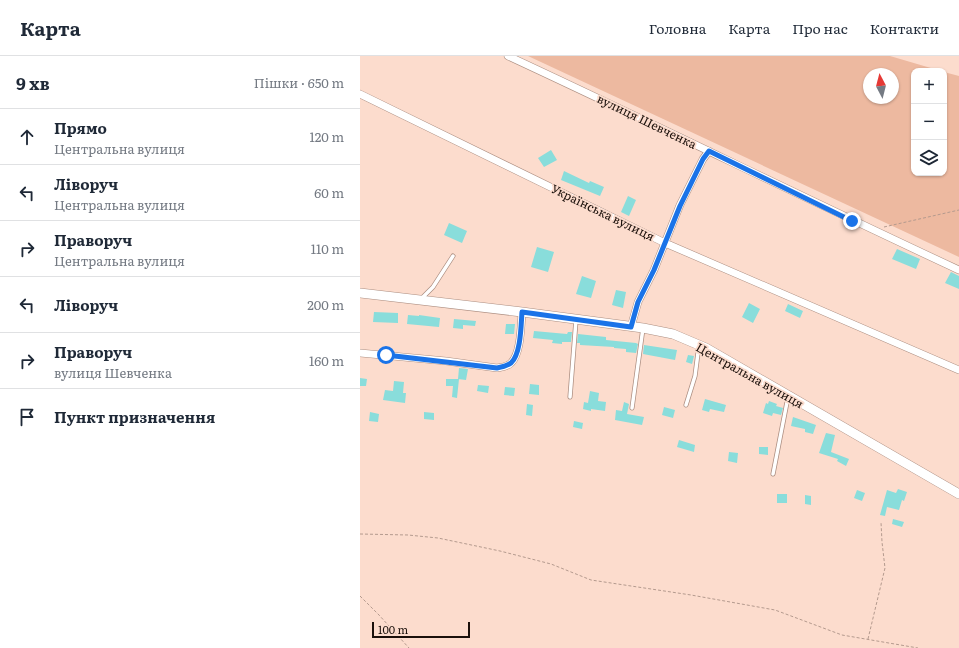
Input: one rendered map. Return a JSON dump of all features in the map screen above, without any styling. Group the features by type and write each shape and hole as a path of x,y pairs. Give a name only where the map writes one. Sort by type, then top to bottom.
{"street":[{"name":"вулиця Шевченка","path":"508,56 628,111 872,230 959,270"},
{"name":"Українська вулиця","path":"360,94 665,243 959,370"},
{"path":"631,327 638,302 654,270 680,206 703,159 709,151"},
{"name":"Центральна вулиця","path":"360,293 522,312 643,328 673,334 699,345 959,494"},
{"path":"360,353 446,361 497,368 505,367 512,363 517,355 522,312"}],"lane":[{"path":"420,300 433,287 453,256"},
{"path":"570,397 576,320"},
{"path":"632,408 643,328"},
{"path":"686,405 694,376 699,345"},
{"path":"773,474 788,396"}],"path":[{"path":"872,230 959,210"},
{"path":"868,639 886,568 881,522"},
{"path":"360,534 438,538 500,550 551,564 592,580 691,595 775,610 842,635 918,648"},
{"path":"360,596 409,648"}],"shaded area":[{"path":"528,56 890,56 931,68 911,68 911,176 947,176 947,73 959,76 959,257"}],"building":[{"path":"551,150 557,160 544,167 538,158"},
{"path":"564,171 589,183 590,181 604,187 600,196 561,180"},
{"path":"628,196 636,200 629,216 621,212"},
{"path":"449,223 467,231 462,243 444,235"},
{"path":"537,247 554,252 548,272 531,267"},
{"path":"897,249 920,259 916,269 892,259"},
{"path":"951,272 959,276 959,289 945,283"},
{"path":"582,276 596,281 591,298 576,294"},
{"path":"616,290 626,292 623,308 612,305"},
{"path":"749,303 760,309 753,323 742,317"},
{"path":"788,304 803,311 800,318 785,311"},
{"path":"374,312 398,313 398,323 373,322"},
{"path":"408,315 440,318 439,327 407,324"},
{"path":"454,319 476,321 475,326 463,325 463,329 453,328"},
{"path":"506,324 515,324 514,334 505,334"},
{"path":"534,331 567,334 568,332 572,332 571,342 562,342 562,344 552,343 553,340 533,338"},
{"path":"578,334 606,337 606,340 636,343 638,344 636,353 626,352 626,349 614,347 580,345 580,343 577,343"},
{"path":"644,345 677,350 675,360 643,354"},
{"path":"688,355 694,356 692,364 686,362"},
{"path":"459,368 468,369 466,380 458,379"},
{"path":"360,378 367,379 366,386 360,386"},
{"path":"446,379 459,379 457,398 452,397 453,386 446,386"},
{"path":"394,381 404,382 403,393 406,393 405,403 383,400 385,390 393,391"},
{"path":"530,384 539,385 539,395 529,394"},
{"path":"478,385 489,386 488,393 477,391"},
{"path":"505,387 515,388 514,396 504,395"},
{"path":"590,391 599,393 598,401 606,402 605,411 591,409 591,411 583,409 584,402 588,403"},
{"path":"705,399 726,405 724,412 710,409 709,412 702,410"},
{"path":"769,401 777,404 776,406 783,408 781,415 773,413 772,416 763,413 766,403 768,404"},
{"path":"624,402 629,404 627,414 644,417 642,425 615,420 616,410 622,411"},
{"path":"527,404 533,405 532,416 526,415"},
{"path":"664,407 675,410 673,418 662,415"},
{"path":"370,412 379,414 378,422 369,421"},
{"path":"424,412 434,413 434,420 424,419"},
{"path":"793,417 816,425 813,434 805,432 805,429 791,426"},
{"path":"574,421 583,423 582,429 573,427"},
{"path":"826,433 835,435 831,452 849,459 846,466 837,461 838,459 819,453"},
{"path":"679,440 695,445 694,452 677,447"},
{"path":"759,447 768,447 768,455 759,454"},
{"path":"729,452 738,453 737,463 728,461"},
{"path":"898,489 907,492 904,501 902,500 899,510 887,507 885,516 880,515 887,490 896,493"},
{"path":"857,490 865,493 862,501 854,498"},
{"path":"777,494 787,494 787,503 777,503"},
{"path":"805,495 811,496 811,505 805,504"},
{"path":"893,519 904,522 902,527 892,524"}],"route":[{"path":"386,355 497,368 505,367 512,363 517,355 522,312 631,327 638,302 654,270 680,206 703,159 709,151 852,221"}]}
